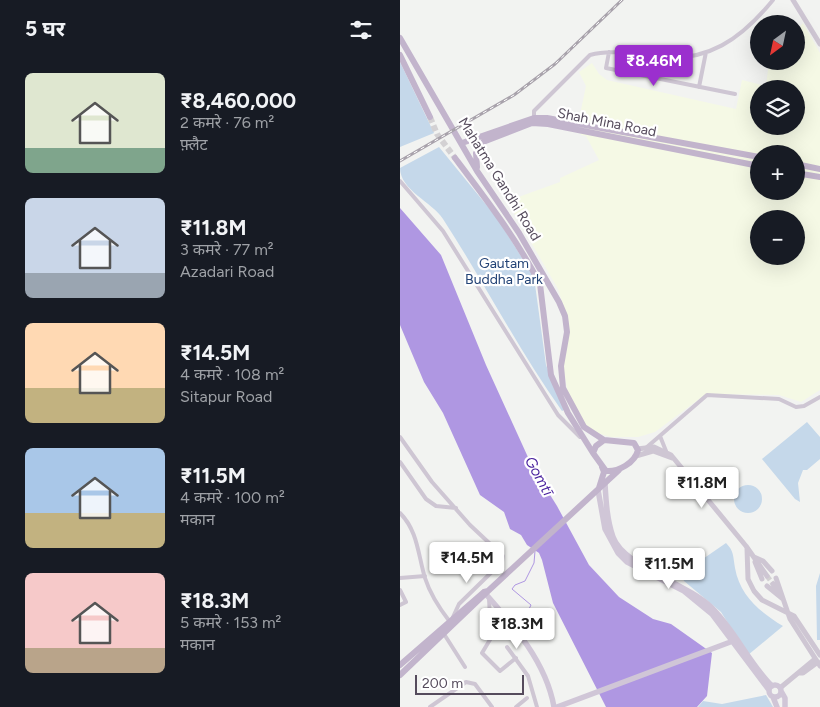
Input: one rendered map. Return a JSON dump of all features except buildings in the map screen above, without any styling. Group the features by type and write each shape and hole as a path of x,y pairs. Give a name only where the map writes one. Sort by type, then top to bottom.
{"main road":[{"name":"Mahatma Gandhi Road","path":"400,38 457,133 477,171 519,233 543,282 550,368 568,413 593,453"},
{"path":"400,55 430,117"},
{"path":"423,101 434,116 439,115 442,109"},
{"name":"Shah Mina Road","path":"477,171 476,153 483,142 534,120"},
{"name":"Shah Mina Road","path":"462,143 534,120 711,152 750,164"},
{"path":"457,133 476,137"},
{"name":"Shah Mina Road","path":"711,152 750,156"},
{"path":"746,163 747,155"},
{"name":"Mahatma Gandhi Road","path":"455,158 501,218 565,316 567,332 560,366 563,388 584,427 604,440"},
{"path":"817,169 817,177"},
{"path":"550,368 560,366"},
{"path":"401,667 444,634 586,503 598,490 620,470 637,453 631,441 604,440 596,446 593,453 604,472 598,490 606,529 618,553 627,562 691,591 711,607 731,641 771,688 777,707"},
{"path":"602,467 609,471 620,470"},
{"path":"605,484 609,518 616,544 638,564 668,581"},
{"path":"401,667 452,621 487,594"},
{"path":"487,594 532,650 546,677 556,707 566,705 731,641"},
{"path":"771,688 780,689"},
{"path":"773,696 779,696 780,689"},
{"path":"780,689 785,698 785,707"},
{"path":"552,696 566,705"}],"street":[{"path":"534,120 534,111 590,55 609,52 667,58 706,52 729,43 742,34 773,0"},
{"path":"793,0 820,44"},
{"path":"609,52 606,68 735,94"},
{"path":"699,87 706,52"},
{"path":"400,181 443,231 558,415 587,444"},
{"path":"637,453 647,447 707,395 779,399 796,407 804,406 820,397"},
{"path":"660,436 666,451 753,556 757,572 764,578"},
{"path":"400,437 432,482 500,551 504,559 459,604 452,621 441,610 425,576 417,543 410,526 400,513"},
{"path":"647,447 666,451"},
{"path":"637,453 653,451 672,458"},
{"path":"400,462 426,499 436,506 456,508"},
{"path":"747,548 748,580 754,592 762,600 794,616 818,648 818,660"},
{"path":"753,556 763,561 772,571"},
{"path":"400,578 425,576"},
{"path":"776,578 783,600"},
{"path":"773,584 789,612 790,619 818,660"},
{"path":"767,586 783,600"},
{"path":"400,591 406,602 400,605"},
{"path":"487,594 491,638 482,653 500,671 516,658"},
{"path":"444,634 465,667"},
{"path":"507,647 528,676 537,707"},
{"path":"780,689 818,660"},
{"path":"430,707 466,682 474,684 492,707"},
{"path":"516,707 528,698"}],"shaded area":[{"path":"805,27 820,53 820,390 801,402 779,395 706,394 655,432 638,437 611,437 597,433 586,425 568,394 563,365 569,323 558,289 507,201 560,182 560,178 599,160 586,136 581,135 579,119 586,86 579,72 592,63 599,74 607,80 736,109 742,80 750,82 750,135 805,135 805,80 767,80 768,70 805,70"},
{"path":"400,208 441,255 486,365 532,466 557,506 589,565 619,597 653,619 671,624 712,653 707,696 697,707 606,707 553,603 539,553 527,545 521,535 510,529 504,512 480,495 443,413 424,382 400,325"}],"green space":[{"path":"400,62 434,133 400,147"},
{"name":"Gautam Buddha Park","path":"439,147 497,218 534,277 546,365 564,410 562,411 531,364 443,219 405,183 401,176 400,168"},
{"path":"807,422 820,437 820,459 807,470 803,470 798,483 800,502 795,499 762,459"},
{"path":"748,485 758,489 762,499 758,509 748,513 738,509 734,499 738,489"},
{"path":"726,543 732,551 738,578 746,595 766,615 783,626 748,655 721,612 684,581 682,576 684,572"},
{"path":"820,573 820,640 817,640 816,586"},
{"path":"766,695 773,707 698,707 703,701 722,704"}],"waterway":[{"path":"515,621 531,605 512,589 515,585 525,581 534,563 535,551"}],"tunnel":[{"path":"430,117 437,134 455,158"},
{"path":"767,576 773,584"}],"railway":[{"path":"400,161 514,95 555,64 622,0"}],"water label":[{"name":"Gomtī","path":"539,476"}]}
